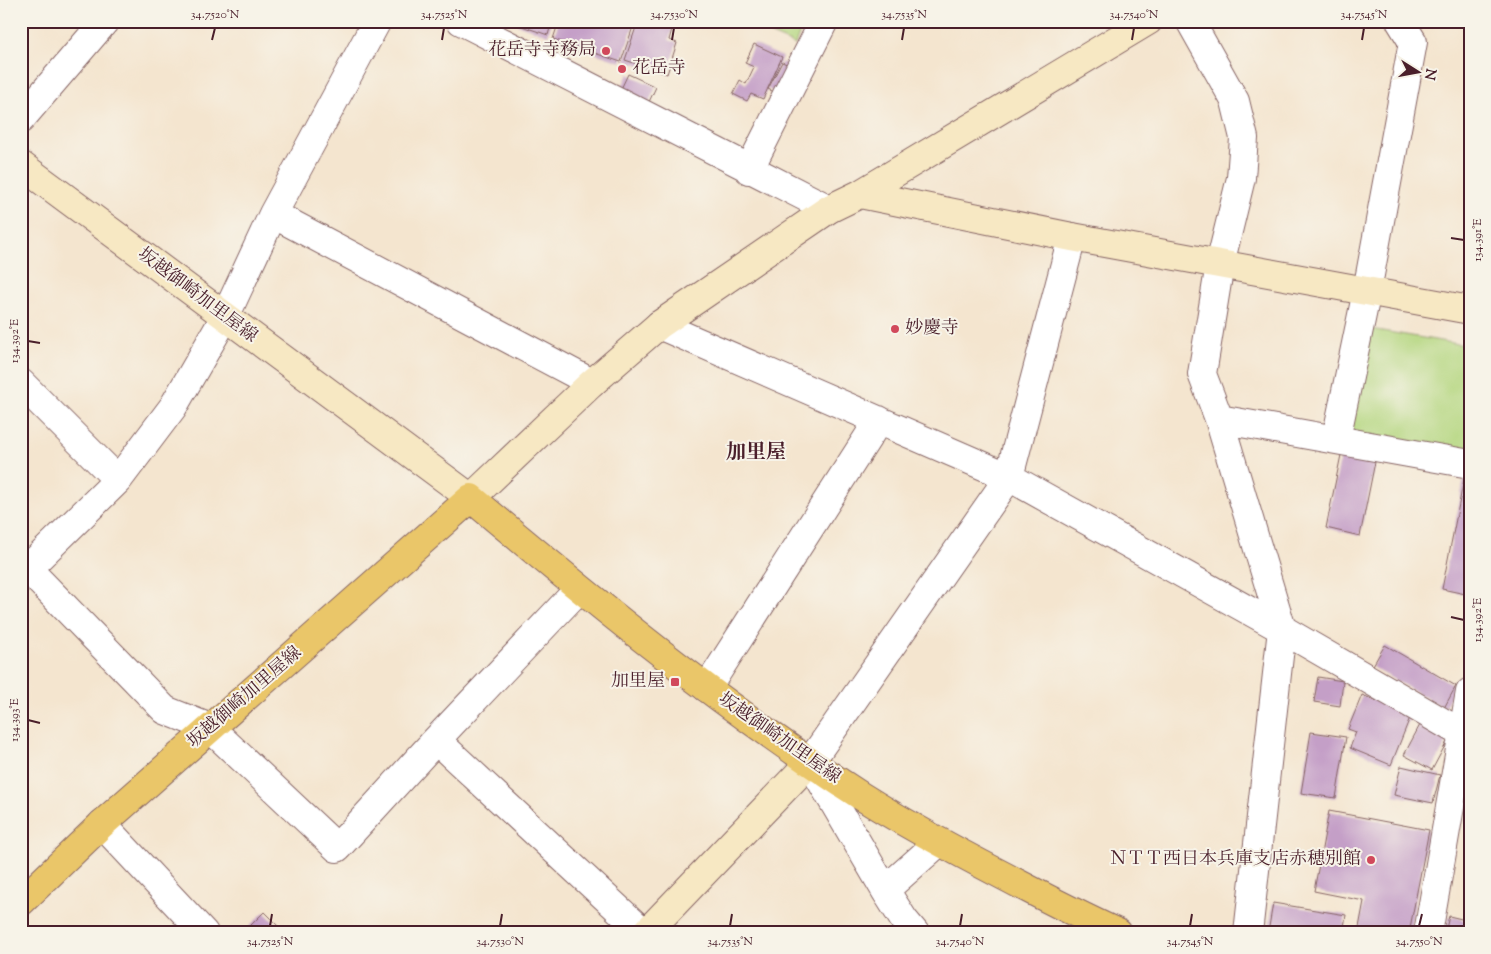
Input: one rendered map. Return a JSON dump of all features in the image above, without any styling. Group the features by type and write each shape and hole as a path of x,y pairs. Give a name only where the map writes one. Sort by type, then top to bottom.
{"main road":[{"name":"坂越御崎加里屋線","path":"21,902 102,824 471,498 579,589 707,688 862,797 939,842 1075,914 1118,933"}],"street":[{"path":"21,120 106,21"},
{"path":"377,21 274,214 224,317 173,407 118,480 23,569 165,710 210,728 337,848 579,589"},
{"path":"461,21 828,209"},
{"path":"749,170 824,21"},
{"path":"471,498 592,383 659,325 828,209 860,194 1148,21"},
{"path":"1190,21 1235,101 1244,138 1241,178 1220,264 1202,374 1219,419 1282,629 1248,933"},
{"path":"1336,439 1367,291 1413,42 1400,21"},
{"name":"坂越御崎加里屋線","path":"21,164 224,317 471,498"},
{"path":"860,194 1072,237 1470,310"},
{"path":"274,214 592,383"},
{"path":"436,740 645,933 810,762 1009,477 1072,237"},
{"path":"659,325 1009,477 1282,629 1466,736"},
{"path":"21,383 118,480"},
{"path":"1219,419 1470,464"},
{"path":"707,688 879,420"},
{"path":"1428,933 1466,736 1470,692"},
{"path":"810,762 885,890 903,928"},
{"path":"102,824 204,933"},
{"path":"885,890 939,842"}],"green space":[{"path":"739,21 804,21 795,45"},
{"path":"1365,328 1470,346 1470,456 1354,435 1346,426"}],"building":[{"path":"507,21 552,21 548,35"},
{"name":"花岳寺寺務局","path":"559,21 635,21 621,62 553,39"},
{"path":"638,21 660,21 673,26 669,40 677,43 667,74 625,60"},
{"path":"754,44 782,57 763,99 751,94 747,101 733,94 740,80 746,84 754,67 745,63"},
{"path":"782,62 789,65 776,93 768,89"},
{"path":"628,74 656,87 648,104 620,91"},
{"path":"1342,450 1376,457 1360,536 1326,528"},
{"path":"1464,479 1470,480 1470,595 1442,589"},
{"path":"1385,645 1456,686 1444,708 1372,667"},
{"path":"1318,677 1343,681 1340,706 1314,702"},
{"path":"1362,695 1411,715 1391,765 1350,748 1356,732 1348,729"},
{"path":"1421,723 1449,738 1432,770 1404,755"},
{"path":"1311,732 1346,737 1336,798 1301,793"},
{"path":"1401,766 1440,775 1433,803 1394,795"},
{"name":"ＮＴＴ西日本兵庫支店赤穂別館","path":"1329,811 1429,830 1409,933 1358,933 1364,901 1314,891"},
{"path":"1273,903 1346,915 1343,933 1268,933"},
{"path":"264,912 285,933 243,933"},
{"path":"1449,916 1470,921 1470,933 1445,933"}],"place":[{"name":"花岳寺寺務局","path":"606,51"},
{"name":"花岳寺","path":"622,69"},
{"name":"妙慶寺","path":"895,329"},
{"name":"加里屋","path":"675,682"},
{"name":"ＮＴＴ西日本兵庫支店赤穂別館","path":"1371,860"}],"district":[{"name":"加里屋","path":"756,453"}]}
